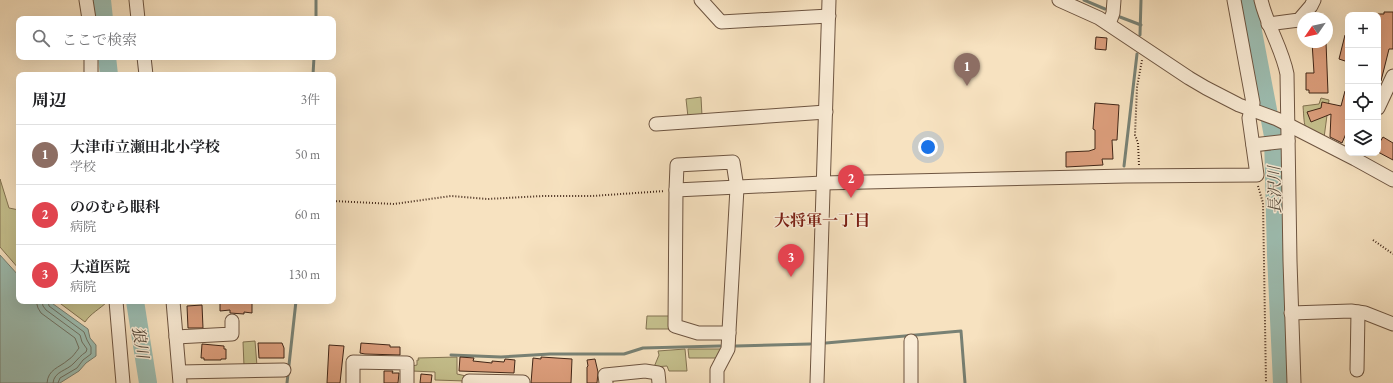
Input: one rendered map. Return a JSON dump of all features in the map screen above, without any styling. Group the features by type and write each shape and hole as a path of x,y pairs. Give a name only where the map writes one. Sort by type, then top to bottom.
{"street":[{"path":"86,0 89,16"},
{"path":"136,0 138,16"},
{"path":"694,0 701,0 721,22 829,16"},
{"path":"817,383 829,0"},
{"path":"1059,0 1083,10 1109,24 1189,78 1231,101 1283,122 1345,151"},
{"path":"1109,24 1113,13 1114,0"},
{"path":"676,190 824,183 1257,175 1249,118 1253,111 1252,103 1234,0"},
{"path":"1261,0 1268,24 1282,56 1287,74 1283,122 1288,142 1294,383"},
{"path":"1268,24 1299,20 1314,0"},
{"path":"91,60 91,72"},
{"path":"144,60 146,72"},
{"path":"1381,102 1393,76"},
{"path":"656,124 826,112"},
{"path":"1253,145 1288,142"},
{"path":"1356,156 1393,180"},
{"path":"717,383 717,370 728,349 729,333 737,188 733,162 677,165 675,326 698,333 729,333"},
{"path":"116,304 123,383"},
{"path":"173,304 180,377 284,370"},
{"path":"1292,313 1344,311 1358,312 1365,313 1393,324"},
{"path":"1357,370 1358,312"},
{"path":"176,338 232,334 232,321"},
{"path":"911,341 911,383"},
{"path":"353,383 353,362 407,363 407,383"},
{"path":"606,383 605,375 645,371 658,373 659,383"},
{"path":"469,383 469,381 523,383"}],"path":[{"path":"1139,176 1138,143 1135,135 1137,88 1144,48"},
{"path":"1257,175 1258,189 1263,203 1266,383"},
{"path":"336,201 394,204 451,196 487,200 543,196 592,196 676,190"},
{"path":"1373,240 1393,254"}],"shaded area":[{"path":"701,97 702,116 688,117 686,99"},
{"path":"1321,98 1329,100 1324,138 1312,133 1306,128 1303,106 1319,104"},
{"path":"0,179 9,208 16,209 16,266 0,247"},
{"path":"61,304 104,304 85,322"},
{"path":"647,316 672,316 673,329 646,329"},
{"path":"255,341 257,366 244,366 243,342"},
{"path":"685,349 687,371 669,371 667,366 654,367 659,355 658,351"},
{"path":"688,349 725,349 721,358 689,358"},
{"path":"457,357 457,374 466,376 466,381 435,380 435,372 412,371 412,366 417,365 417,360 419,360 418,358"}],"water":[{"path":"0,255 16,273 16,304 53,304 88,329 90,338 96,345 96,356 86,363 79,371 60,383 0,383"}],"building":[{"path":"1384,12 1393,12 1393,49 1389,49 1381,81 1381,14 1384,14"},
{"path":"1345,35 1345,61 1339,59"},
{"path":"1096,37 1107,38 1106,50 1095,49"},
{"path":"1312,48 1326,48 1328,93 1309,93 1309,90 1306,90 1306,73 1314,73"},
{"path":"1345,91 1345,136 1342,143 1330,137 1331,114 1311,122 1307,112 1321,108 1322,102 1341,106"},
{"path":"1095,103 1119,105 1117,140 1112,140 1113,159 1102,159 1103,165 1066,167 1066,152 1089,151 1095,149 1095,130 1093,129"},
{"path":"1383,137 1393,143 1393,160 1381,154 1381,140"},
{"path":"220,304 252,304 252,313 230,313 230,310 220,311"},
{"path":"202,305 203,328 188,328 187,306"},
{"path":"258,343 282,343 284,348 284,358 259,358"},
{"path":"361,343 400,347 400,355 360,353"},
{"path":"202,344 224,346 224,349 226,349 226,359 204,360 204,358 201,358"},
{"path":"329,345 344,346 340,383 327,383"},
{"path":"460,357 474,358 473,361 492,363 492,361 504,362 505,359 515,360 514,373 459,371"},
{"path":"541,357 572,359 571,383 531,383 533,358 541,359"},
{"path":"595,359 598,372 597,383 587,383 587,360"},
{"path":"384,371 399,373 398,383 384,383"},
{"path":"421,374 432,375 431,383 420,383"}],"waterway":[{"name":"狼川","path":"102,0 104,16"},
{"path":"316,0 316,16"},
{"path":"1084,0 1105,9"},
{"path":"1140,35 1141,0"},
{"name":"長沢川","path":"1247,0 1273,136 1276,255 1282,383"},
{"path":"1120,17 1141,25"},
{"path":"1124,166 1137,54"},
{"name":"狼川","path":"107,60 109,72"},
{"path":"313,72 314,60"},
{"name":"狼川","path":"135,304 148,383"},
{"path":"287,383 296,304"},
{"path":"826,343 961,331 965,383"},
{"path":"736,346 810,344"},
{"path":"451,355 501,357 550,354 624,354 643,348 720,346"}],"place":[{"name":"大津市立瀬田北小学校","path":"967,86"},
{"name":"ののむら眼科","path":"851,198"},
{"name":"大道医院","path":"791,277"}],"district":[{"name":"大将軍一丁目","path":"822,220"}]}
